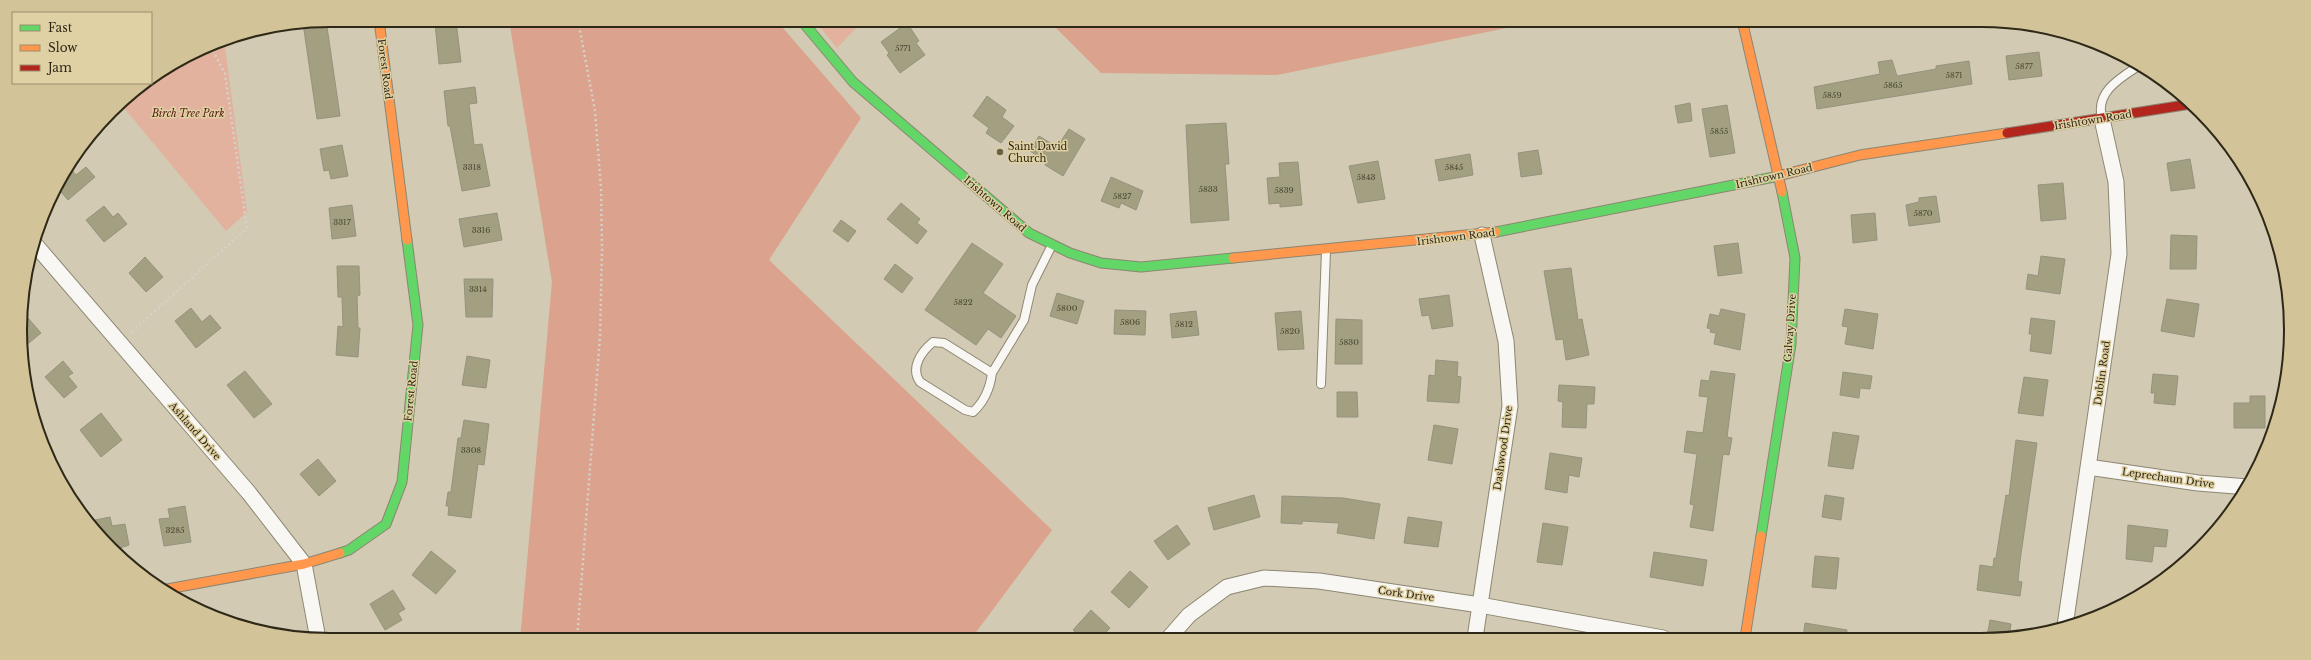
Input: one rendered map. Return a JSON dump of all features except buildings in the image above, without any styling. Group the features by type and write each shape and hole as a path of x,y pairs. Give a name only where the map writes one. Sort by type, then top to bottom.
{"street":[{"name":"Forest Road","path":"172,588 304,564 349,550 386,524 402,482 418,325 379,27"},
{"name":"Irishtown Road","path":"807,27 853,82 1029,233 1070,253 1101,263 1141,266 1482,236 1778,176 1860,155 2184,105"},
{"name":"Galway Drive","path":"1744,27 1778,176 1795,258 1791,344 1746,633"},
{"name":"Dublin Road","path":"2066,621 2119,254 2116,182 2102,119"},
{"name":"Dashwood Drive","path":"1476,633 1510,406 1506,341 1482,236"},
{"name":"Ashland Drive","path":"38,248 249,493 304,564 317,632"},
{"name":"Leprechaun Drive","path":"2088,467 2198,483 2240,486"},
{"name":"Cork Drive","path":"1173,633 1189,615 1227,587 1264,578 1319,581 1480,605 1635,633"}],"lane":[{"path":"2102,119 2099,108 2102,99 2108,90 2134,69"},
{"path":"992,373 944,344 933,342 926,348 915,367 916,376 920,382 965,410 973,412 982,404 991,387 992,373 1024,320 1032,285 1052,244"},
{"path":"1321,384 1326,250"}],"path":[{"path":"578,633 600,336 602,250 601,188 595,111 579,27"},
{"path":"120,343 246,228 225,74 213,51"}],"green space":[{"path":"820,27 857,27 837,48"},
{"name":"Birch Tree Park","path":"225,46 247,212 226,231 124,108 162,78 178,68 196,58"}],"shaded area":[{"path":"510,27 782,27 861,118 769,260 1052,530 975,633 521,633 552,282"},
{"path":"1055,27 1511,27 1277,75 1101,73"}],"traffic: fast":[{"path":"807,27 853,82 1029,233 1070,253 1101,263 1141,267 1233,258"},
{"path":"1496,232 1774,177"},
{"path":"1761,536 1791,344 1795,258 1782,192"},
{"path":"340,553 349,550 386,524 402,482 418,325 407,240"}],"traffic: slow":[{"path":"380,27 407,240"},
{"path":"1744,27 1782,192"},
{"path":"1774,177 1860,155 2007,133"},
{"path":"1233,258 1496,232"},
{"path":"1746,633 1761,536"},
{"path":"172,588 304,564 340,553"}],"traffic: jam":[{"path":"2007,133 2184,105"}],"place":[{"name":"Saint David Church","path":"1000,152"}]}
